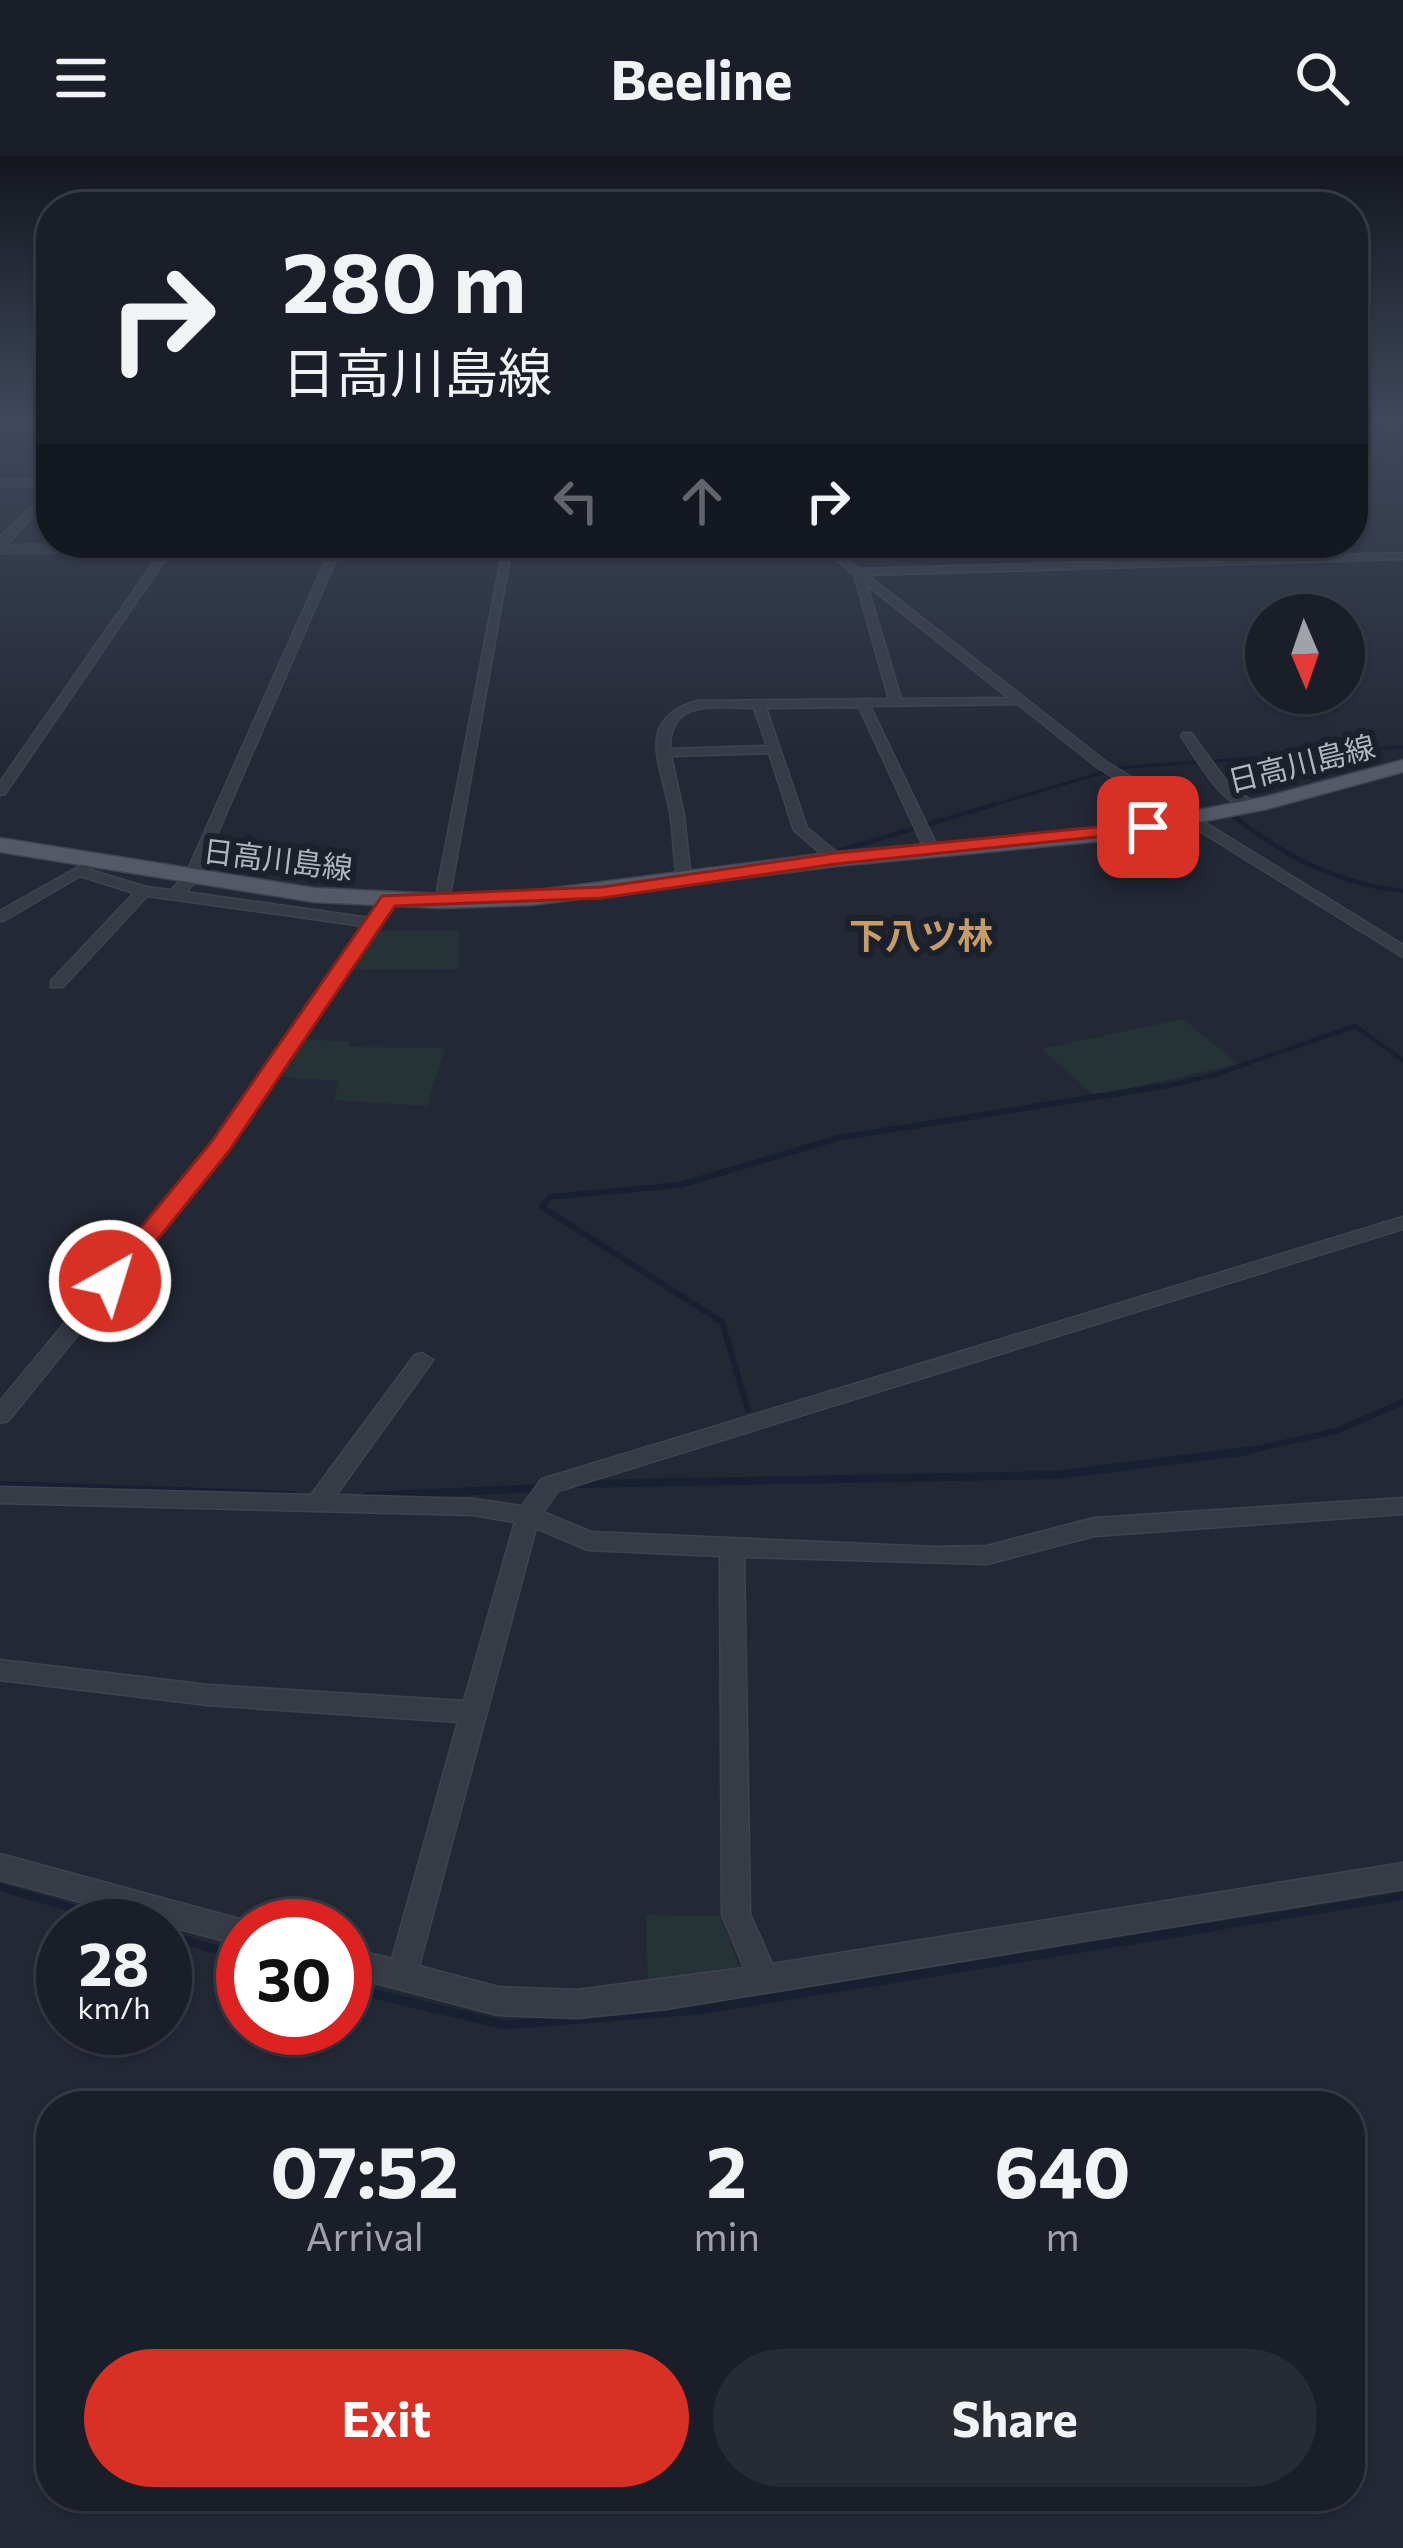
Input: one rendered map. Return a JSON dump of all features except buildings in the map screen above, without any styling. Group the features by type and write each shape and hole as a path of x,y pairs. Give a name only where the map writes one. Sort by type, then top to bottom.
{"main road":[{"name":"日高川島線","path":"0,845 183,886 297,902 540,898 836,859 1102,835 1193,820 1399,771"}],"street":[{"path":"0,547 36,547"},
{"path":"1368,557 1403,556"},
{"path":"0,791 161,558"},
{"path":"0,917 87,867 144,891 183,886 332,558"},
{"path":"442,902 505,558"},
{"path":"840,558 1102,764 1403,952"},
{"path":"858,572 1335,558"},
{"path":"858,572 896,703"},
{"path":"684,881 677,808 662,753 666,721 676,712 697,705 1017,701"},
{"path":"862,703 932,850"},
{"path":"758,704 801,830 836,859"},
{"path":"1186,736 1222,785 1250,807"},
{"path":"662,753 774,749"},
{"path":"57,984 144,891"},
{"path":"0,1415 221,1146 389,900"},
{"path":"297,902 376,923"},
{"path":"402,1976 528,1514 550,1485 1403,1223"},
{"path":"316,1504 422,1360"},
{"path":"0,1495 473,1507 528,1514 588,1541 732,1550 987,1555 1111,1525 1403,1506"},
{"path":"732,1550 736,1914 763,1979"},
{"path":"0,1670 208,1695 474,1712"},
{"path":"0,1867 216,1926"},
{"path":"372,1968 498,2002 577,2004 763,1979 1403,1876"}],"shaded area":[{"path":"379,931 459,931 459,969 353,970"},
{"path":"1183,1019 1238,1064 1095,1096 1041,1049"},
{"path":"305,1039 349,1042 349,1047 445,1048 427,1106 334,1100 339,1081 280,1077"},
{"path":"646,1915 722,1916 740,1971 648,1987"}],"waterway":[{"path":"986,807 1118,768 1403,747"},
{"path":"832,853 996,804"},
{"path":"1233,816 1313,866 1356,882 1403,891"},
{"path":"1158,1088 1214,1075 1355,1026 1403,1060"},
{"path":"748,1410 722,1322 542,1207 550,1197 680,1185 838,1138 1170,1085"},
{"path":"1234,1454 1336,1431 1403,1402"},
{"path":"577,1484 1056,1475 1247,1451"},
{"path":"0,1485 294,1495"},
{"path":"367,1496 540,1488"},
{"path":"0,1887 41,1899"},
{"path":"1193,1930 1403,1896"},
{"path":"372,1993 505,2025 699,2010 1212,1927"},
{"path":"192,1943 216,1949"}],"district":[{"name":"下八ツ林","path":"921,934"}],"route":[{"path":"110,1281 221,1146 389,900 442,902 602,892 836,859 1148,827"}]}
